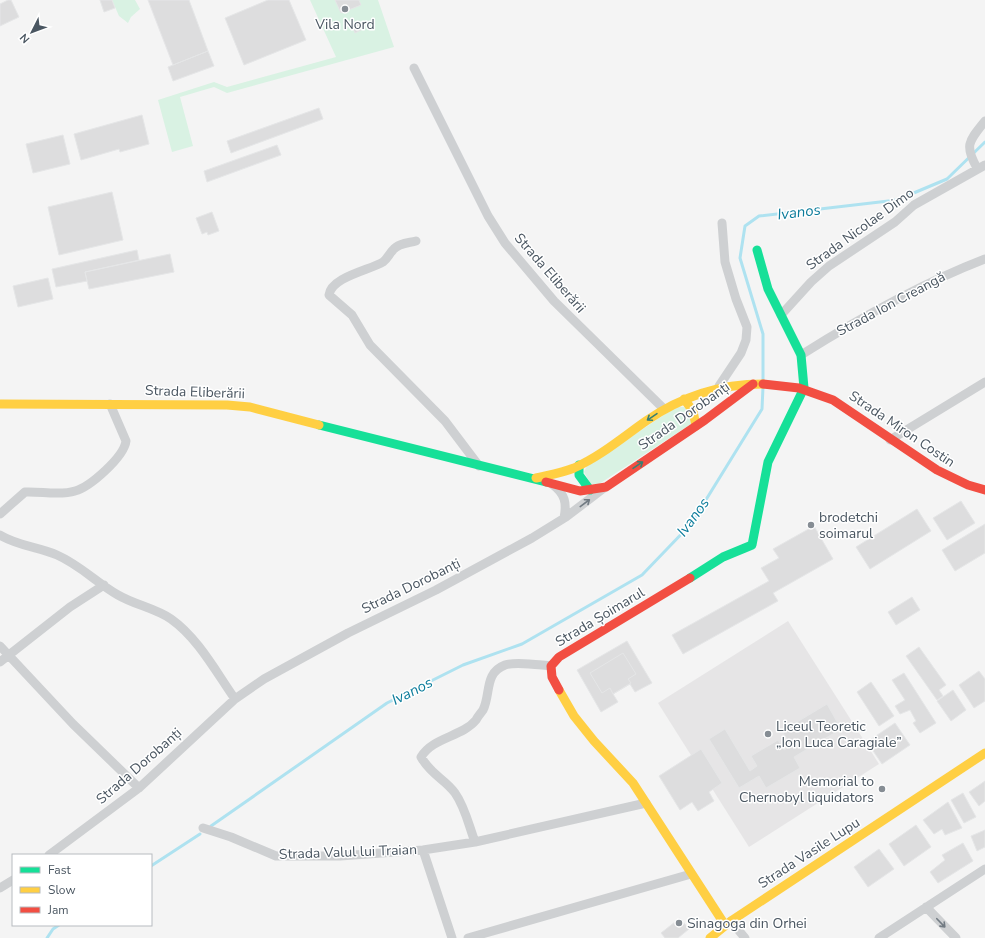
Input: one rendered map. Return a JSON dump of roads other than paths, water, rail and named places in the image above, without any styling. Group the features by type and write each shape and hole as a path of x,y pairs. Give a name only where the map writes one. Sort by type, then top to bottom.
{"street":[{"name":"Strada Eliberării","path":"414,68 488,216 505,243 554,302 664,409"},
{"path":"979,166 968,149 971,138 985,121"},
{"name":"Strada Nicolae Dimo","path":"781,315 811,282 829,266 895,222 914,205 955,184 979,166"},
{"path":"719,386 741,353 746,340 747,327 736,299 725,262 722,223"},
{"path":"416,241 399,245 382,263 347,277 334,285 329,290 329,295 352,315 370,345 445,422 479,466"},
{"path":"753,384 783,385 804,388 801,355 768,289 757,250"},
{"name":"Strada Ion Creangă","path":"801,355 841,330 930,282 985,259"},
{"path":"890,440 985,382"},
{"name":"Strada Eliberării","path":"532,478 559,473 578,465 664,409 684,399 719,386 737,383 753,384"},
{"name":"Strada Dorobanți","path":"50,854 139,788 235,699 264,679 348,633 465,575 532,538 564,518 606,487 696,426 753,384"},
{"name":"Strada Miron Costin","path":"804,388 834,400 919,460 951,478 985,490"},
{"name":"Strada Șoimarul","path":"728,923 691,874 633,783 594,741 574,716 552,678 551,666 559,657 697,574 714,561 730,552 752,544 768,462 804,388"},
{"path":"684,399 696,414 696,426"},
{"name":"Strada Eliberării","path":"0,404 227,405 250,407 580,491 606,487"},
{"path":"0,514 25,492 74,491 88,484 120,455 126,447 126,440 110,404"},
{"path":"578,465 579,475 590,490"},
{"path":"552,484 560,490 564,498 566,508 564,518"},
{"path":"0,535 26,547 57,555 82,569 119,596 145,605 170,618 184,629 235,699"},
{"path":"0,662 70,607 104,585"},
{"path":"0,646 74,724 139,788"},
{"path":"475,842 463,809 454,793 427,768 421,757 425,750 474,722 484,709 491,678 497,670 505,665 512,664 551,666"},
{"name":"Strada Vasile Lupu","path":"710,938 728,923 985,753"},
{"name":"Strada Valul lui Traian","path":"203,828 231,837 276,856 340,856 423,850 475,842 646,803"},
{"path":"423,850 452,938"},
{"path":"879,938 985,869"},
{"path":"468,938 691,874"},
{"path":"0,888 12,881"},
{"path":"926,907 956,938"},
{"path":"728,923 745,938"}],"waterway":[{"name":"Ivanos","path":"763,380 763,334 740,258 745,226 759,216 897,200 947,179 985,142"},
{"name":"Ivanos","path":"211,826 387,703 463,665 522,644 642,575 691,524 762,409 763,387"},
{"name":"Ivanos","path":"152,865 200,834"},
{"name":"Ivanos","path":"47,938 53,929 58,926"}],"place":[{"name":"Vila Nord","path":"345,9"},
{"name":"brodetchi soimarul","path":"811,525"},
{"name":"Liceul Teoretic „Ion Luca Caragiale”","path":"768,734"},
{"name":"Memorial to Chernobyl liquidators","path":"882,789"},
{"name":"Sinagoga din Orhei","path":"679,923"}]}
